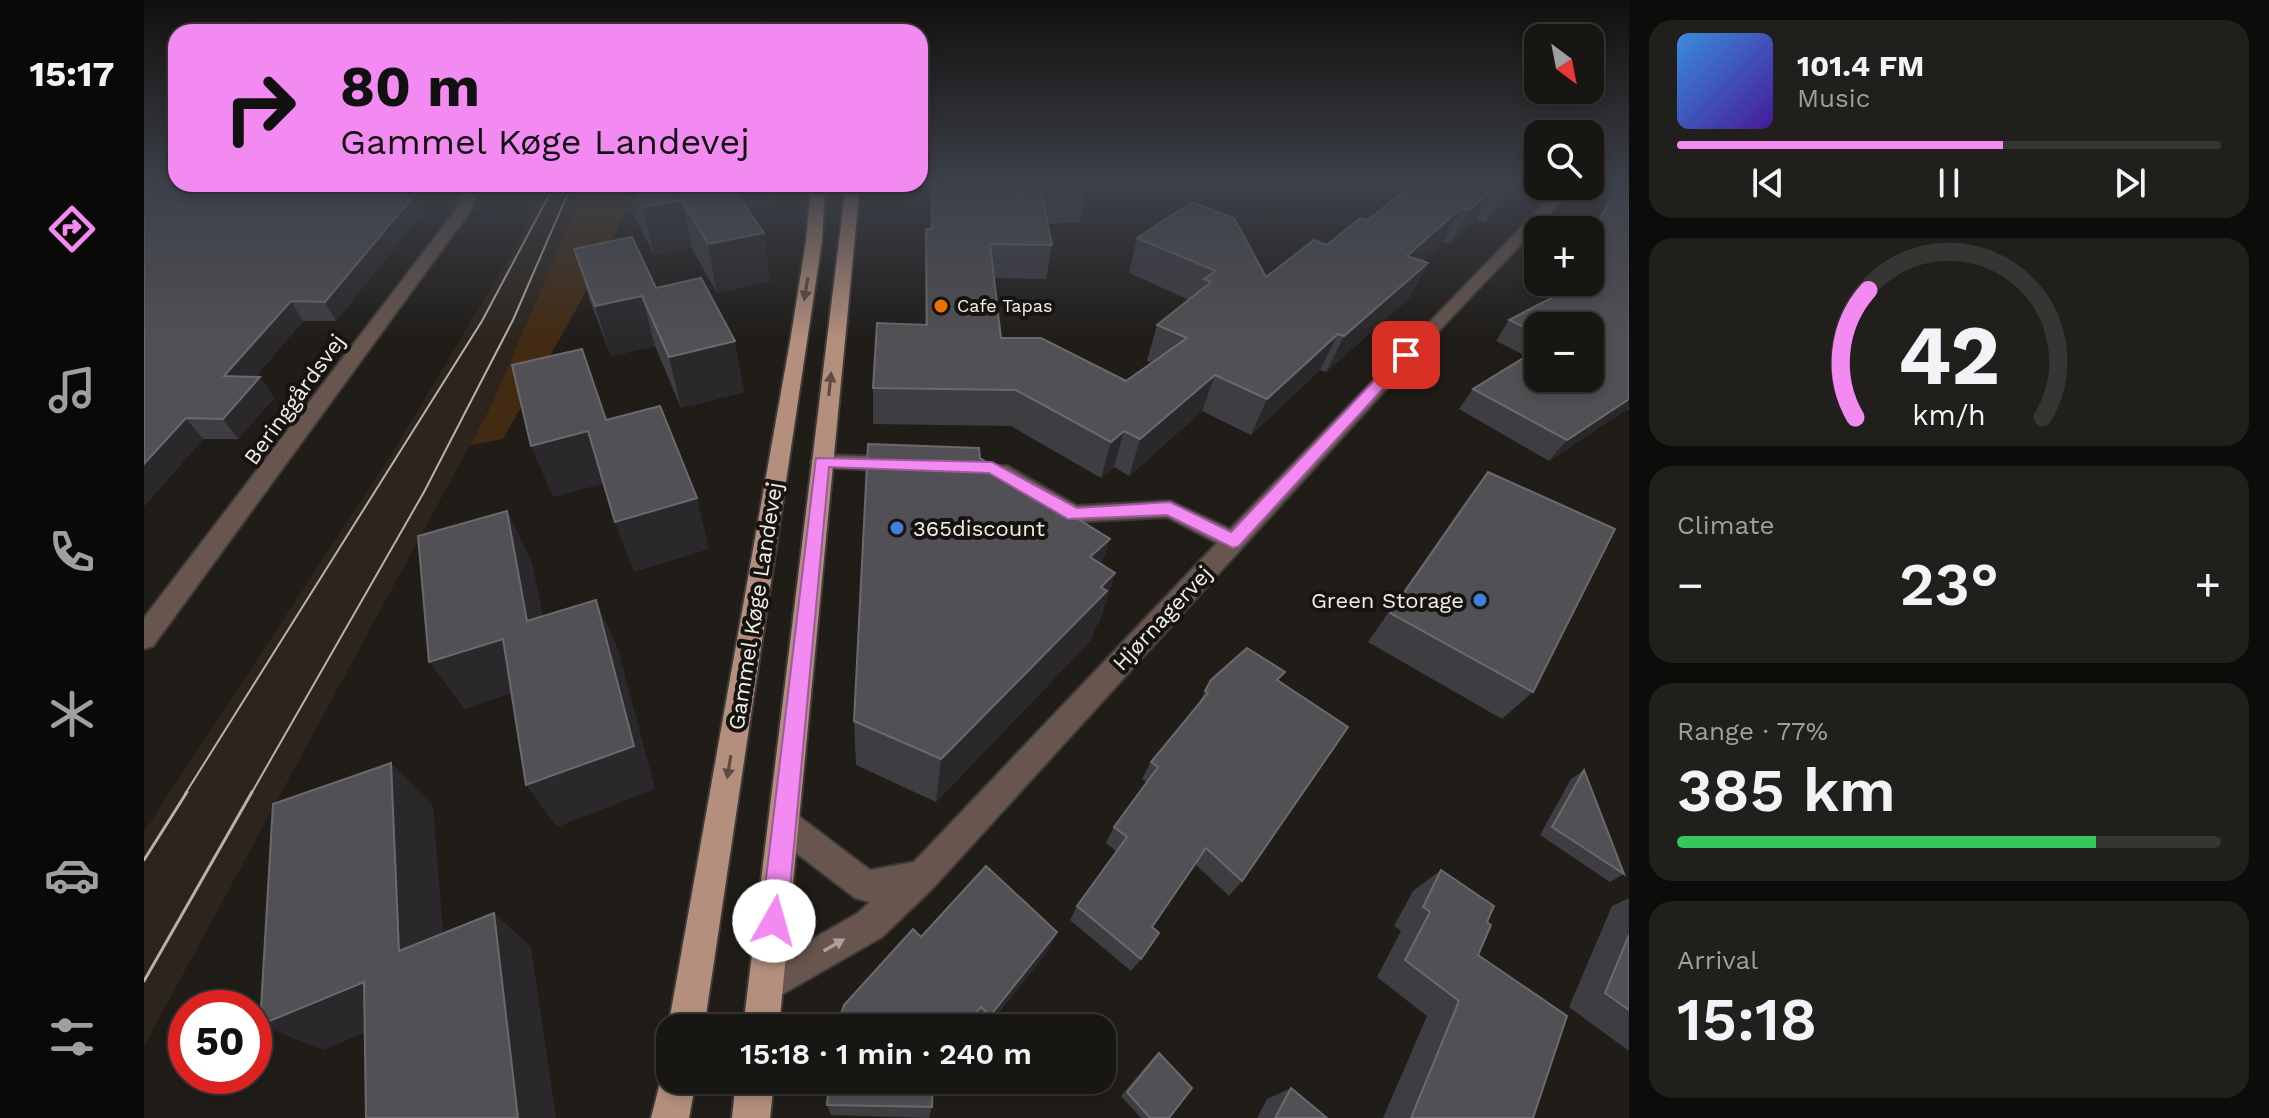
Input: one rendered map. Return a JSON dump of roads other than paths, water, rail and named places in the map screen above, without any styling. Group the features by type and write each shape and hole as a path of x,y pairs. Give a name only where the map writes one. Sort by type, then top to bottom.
{"main road":[{"name":"Gammel Køge Landevej","path":"688,1014 814,235"},
{"name":"Gammel Køge Landevej","path":"763,1014 847,235"},
{"path":"670,1118 674,1094"},
{"path":"751,1118 754,1094"}],"street":[{"name":"Beringgårdsvej","path":"144,638 445,235"},
{"name":"Hjørnagervej","path":"767,984 870,925 922,877 1521,235"},
{"path":"822,462 914,465"},
{"path":"976,467 992,467 1074,514 1170,509 1233,541"},
{"path":"785,825 866,887 922,877"}],"tram line":[{"path":"185,794 482,321 528,235"},
{"path":"251,794 424,492 513,320 550,235"},
{"path":"144,860 187,792"},
{"path":"144,981 252,792"}],"place":[{"name":"Cafe Tapas","path":"941,306"},
{"name":"365discount","path":"897,528"},
{"name":"Green Storage","path":"1480,600"}]}
